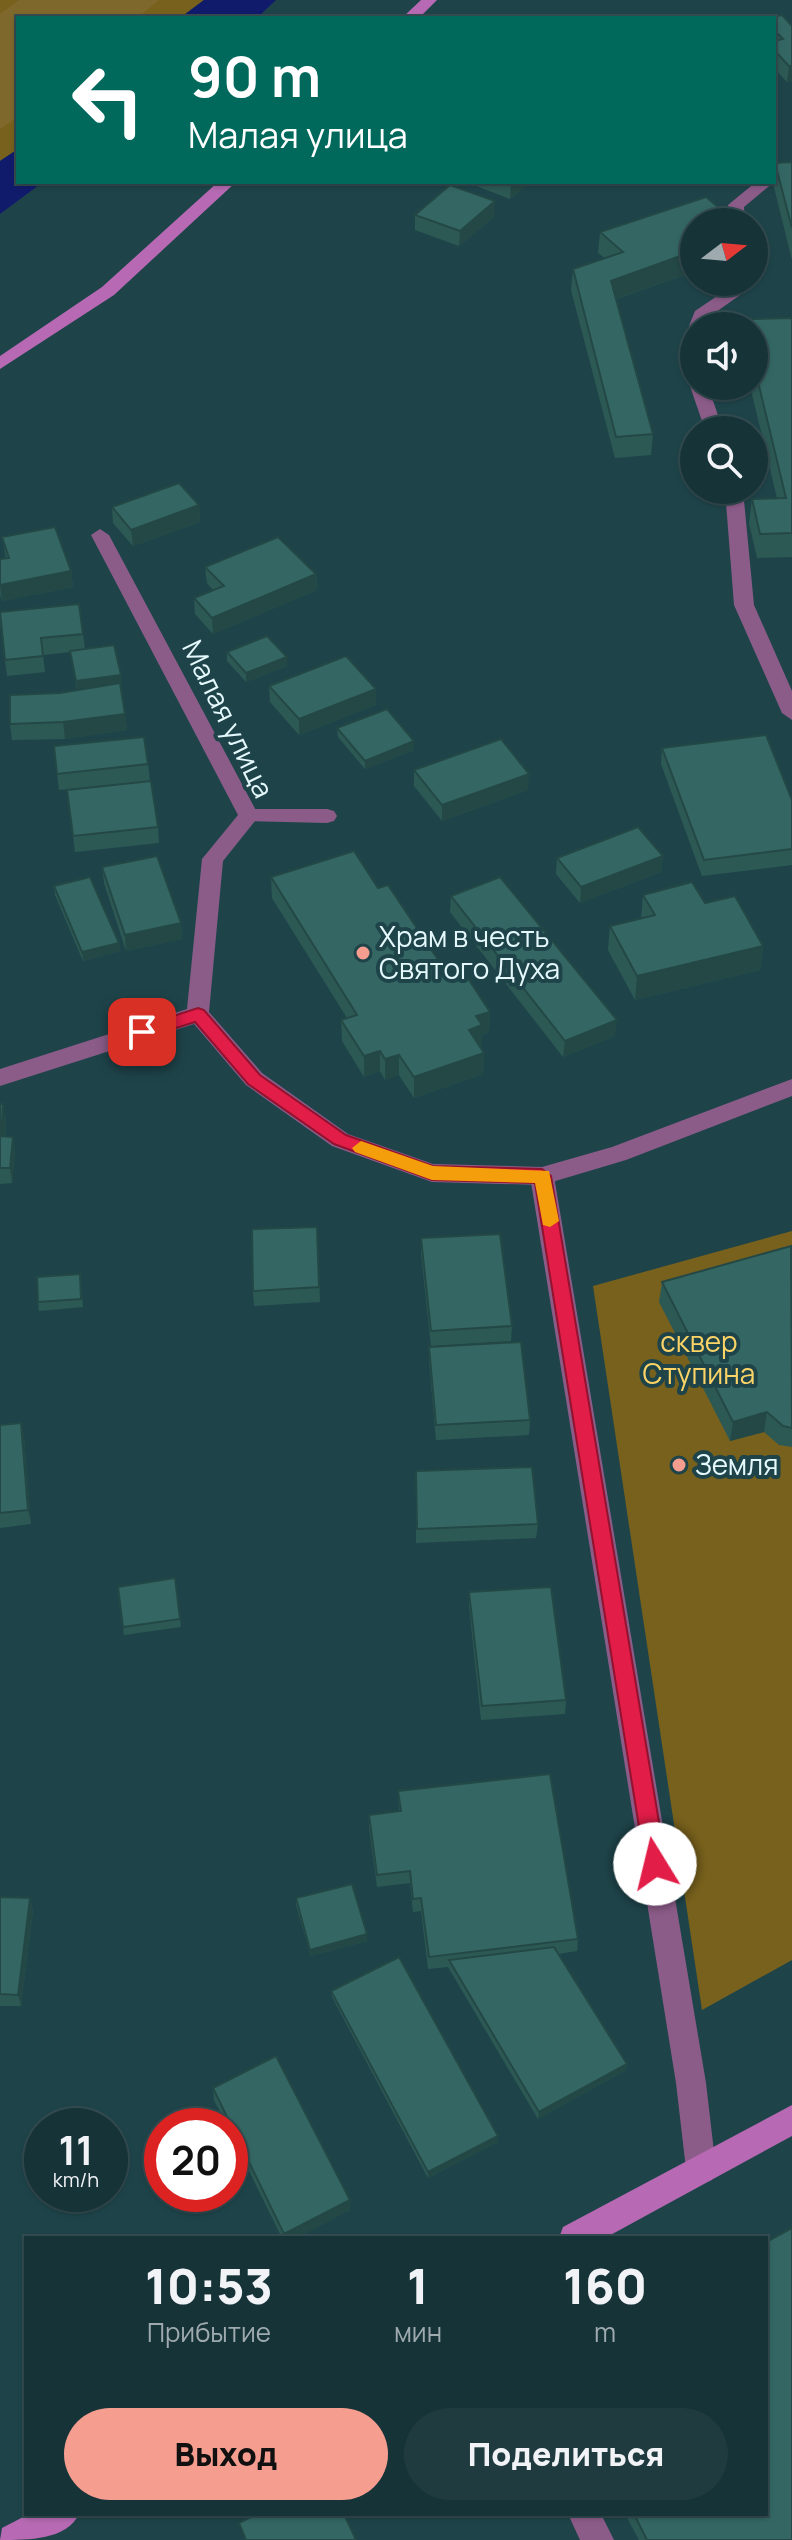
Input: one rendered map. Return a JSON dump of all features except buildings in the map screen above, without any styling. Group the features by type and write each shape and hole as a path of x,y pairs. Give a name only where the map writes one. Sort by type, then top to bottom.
{"street":[{"path":"412,16 430,0"},
{"path":"0,364 108,291 226,184"},
{"path":"736,208 763,184"},
{"path":"705,312 729,296"},
{"path":"735,504 744,605 792,713"},
{"name":"Малая улица","path":"100,535 249,816 213,859 198,1014"},
{"path":"249,816 327,816"},
{"path":"0,1078 198,1014 254,1079 340,1140 432,1173 542,1176 618,1154 792,1087"},
{"path":"542,1176 686,2052 701,2169"},
{"path":"578,2236 792,2120"},
{"path":"14,2540 59,2516"},
{"path":"585,2516 597,2540"}],"green space":[{"path":"0,0 204,0 183,16 16,16 16,150 0,161"},
{"name":"сквер Ступина","path":"792,1231 792,1960 702,2010 593,1286"}],"shaded area":[{"path":"19,0 159,0 139,16 16,16 16,118 0,129 0,14"},
{"path":"204,0 276,0 259,16 183,16"},
{"path":"16,150 16,184 40,184 0,214 0,161"}],"slow traffic":[{"path":"361,1148 432,1173 542,1176 550,1221"}],"place":[{"name":"Храм в честь Святого Духа","path":"363,953"},
{"name":"Земля","path":"679,1465"}],"route":[{"path":"142,1032 198,1014 254,1079 340,1140 432,1173 542,1176 655,1864"}]}
